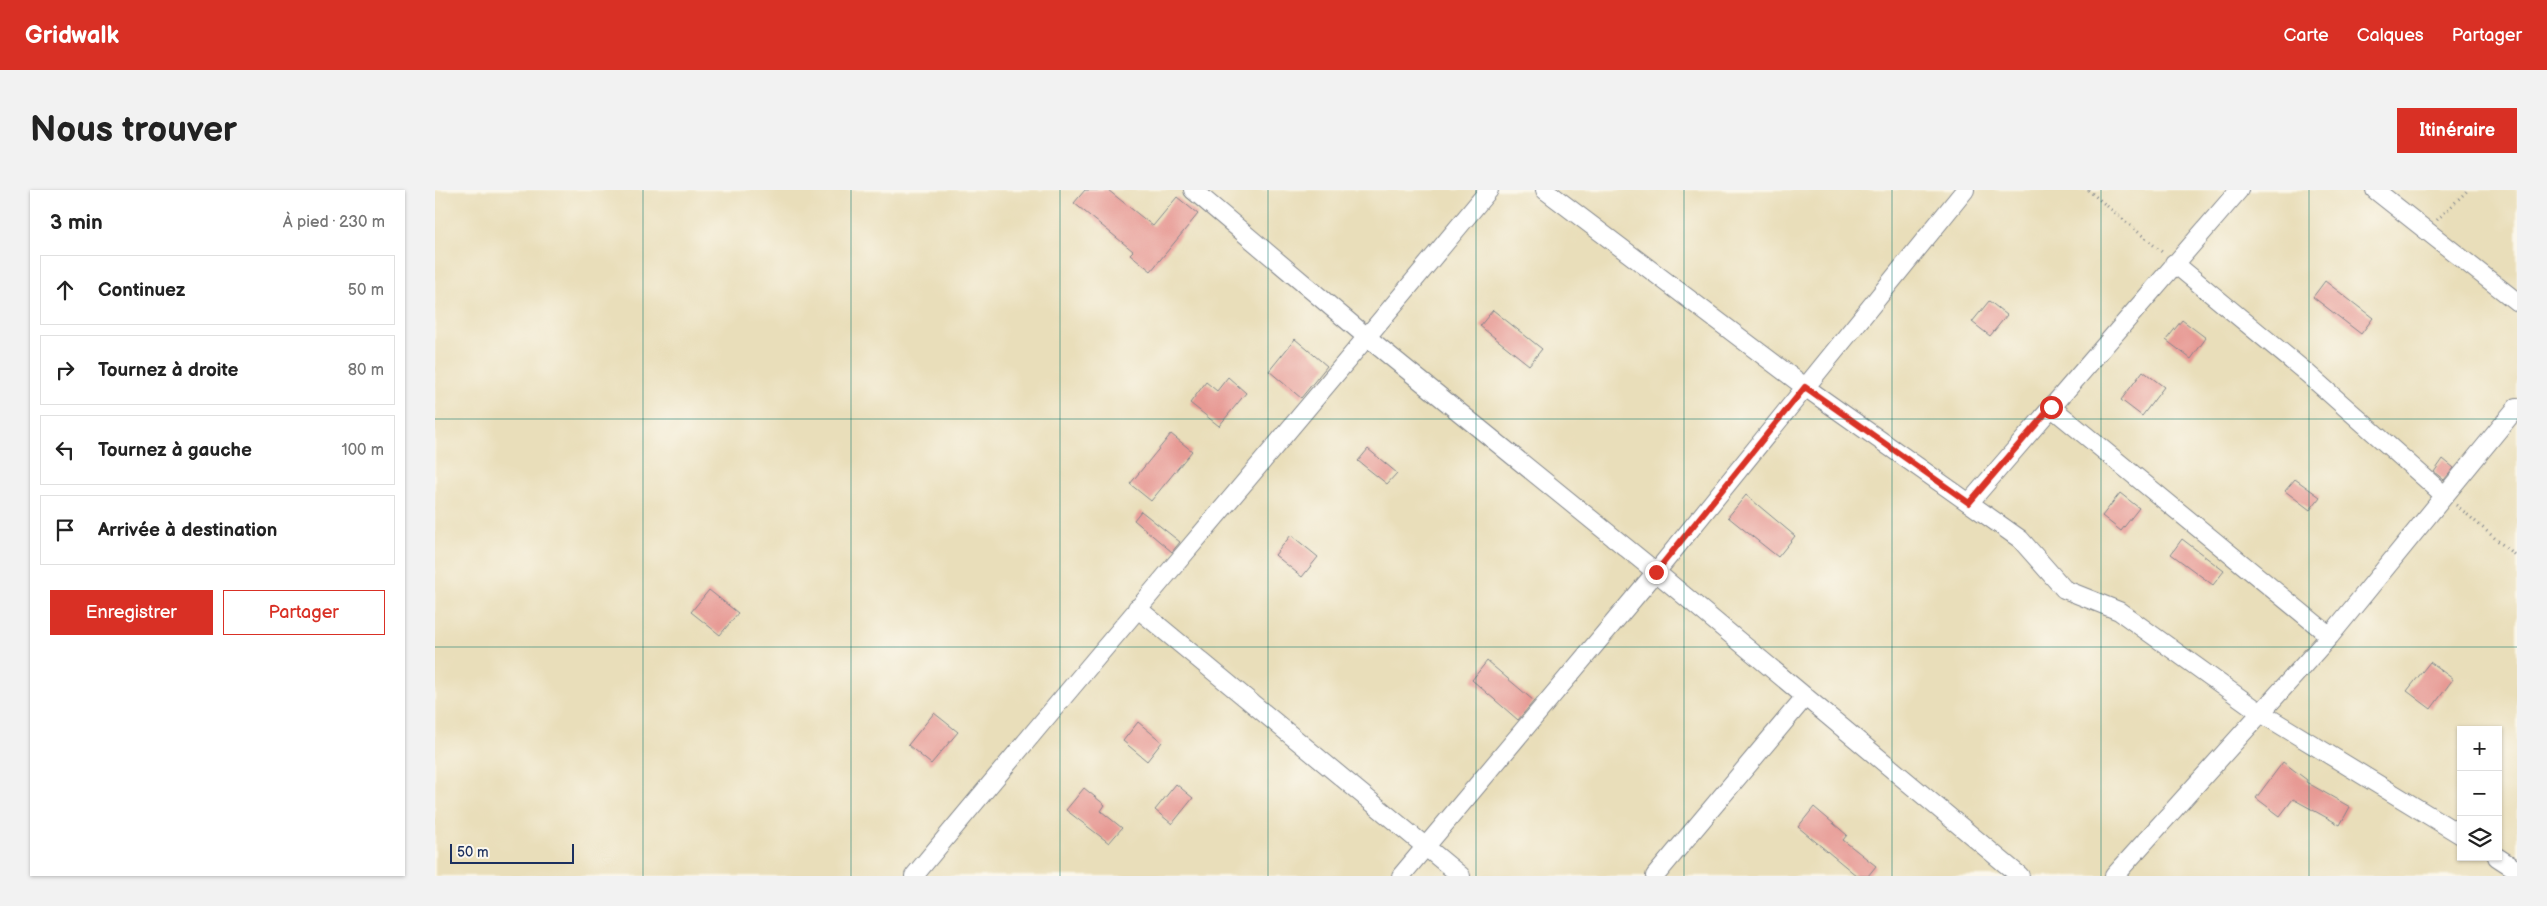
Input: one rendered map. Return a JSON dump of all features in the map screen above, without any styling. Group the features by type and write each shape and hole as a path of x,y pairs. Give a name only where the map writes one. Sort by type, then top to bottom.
{"street":[{"path":"1193,190 1368,338 1656,572 2020,876"},
{"path":"914,876 1137,608 1368,338 1489,190"},
{"path":"1545,190 1805,387 2020,539 2064,589 2119,611 2261,713 2457,833"},
{"path":"1401,876 1656,572 1965,190"},
{"path":"1969,503 2174,263 2239,190"},
{"path":"2375,190 2517,302"},
{"path":"2174,263 2309,374 2444,496"},
{"path":"2114,876 2329,636 2517,406"},
{"path":"2051,407 2329,636"},
{"path":"1137,608 1461,876"},
{"path":"1655,876 1805,696"},
{"path":"2502,860 2517,870"}],"path":[{"path":"2087,190 2174,263"},
{"path":"2426,230 2469,190"},
{"path":"2444,496 2517,557"}],"building":[{"path":"1085,190 1108,190 1153,226 1177,197 1198,214 1151,271 1130,254 1133,251 1074,203"},
{"path":"2325,281 2373,318 2361,334 2313,297"},
{"path":"1989,301 2007,315 1990,336 1972,322"},
{"path":"1493,310 1542,349 1529,365 1480,326"},
{"path":"2182,320 2206,338 2191,359 2166,340"},
{"path":"1295,339 1327,366 1301,398 1269,371"},
{"path":"2143,371 2164,387 2142,416 2121,400"},
{"path":"1228,377 1246,393 1219,426 1190,403 1206,382 1217,391"},
{"path":"1171,434 1192,451 1151,501 1130,484"},
{"path":"1368,449 1397,473 1387,484 1358,461"},
{"path":"2443,459 2454,468 2444,480 2434,472"},
{"path":"2295,479 2320,497 2310,510 2285,491"},
{"path":"2120,493 2139,508 2121,531 2102,516"},
{"path":"1746,495 1795,536 1778,557 1728,517"},
{"path":"1141,511 1180,542 1172,552 1134,520"},
{"path":"1291,535 1318,557 1302,577 1275,555"},
{"path":"2182,539 2224,571 2213,585 2171,554"},
{"path":"709,590 738,613 720,635 691,612"},
{"path":"1487,661 1534,701 1518,720 1472,680"},
{"path":"2430,662 2453,679 2431,709 2407,691"},
{"path":"934,713 958,732 931,764 908,745"},
{"path":"1138,722 1162,742 1147,761 1123,741"},
{"path":"2283,762 2307,780 2306,782 2350,807 2340,825 2293,799 2280,816 2256,798"},
{"path":"1176,784 1193,798 1172,824 1155,810"},
{"path":"1084,788 1105,805 1101,811 1122,828 1109,843 1066,810"},
{"path":"1814,807 1847,835 1843,840 1876,866 1868,876 1857,876 1798,827"}],"route":[{"path":"1656,572 1805,387 1969,503 2051,407"}]}
